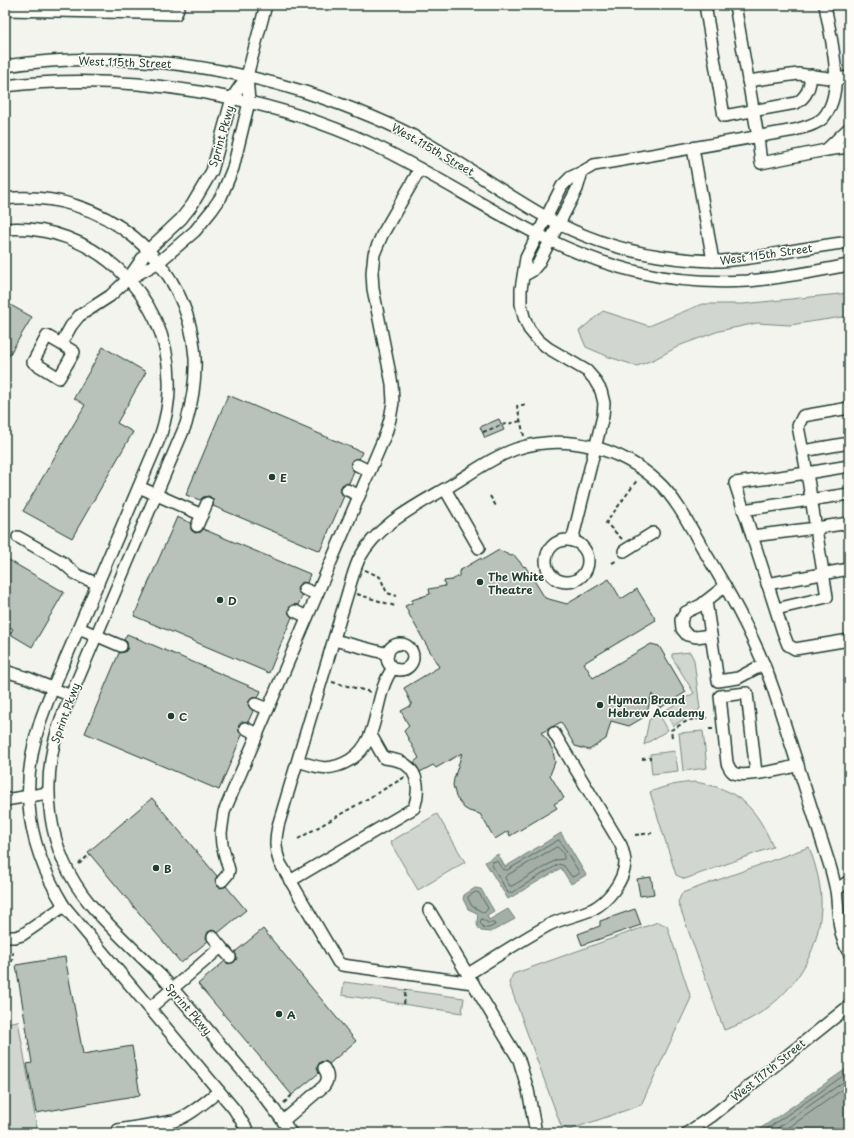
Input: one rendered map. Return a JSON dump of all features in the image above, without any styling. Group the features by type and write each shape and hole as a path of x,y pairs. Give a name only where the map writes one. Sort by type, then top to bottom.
{"street":[{"path":"5,10 105,8 176,14 179,5"},
{"path":"247,76 266,5"},
{"path":"705,5 724,116 796,103 803,99 808,91 811,75"},
{"path":"735,5 754,111 761,163 849,147"},
{"path":"572,540 603,416 604,404 601,391 587,371 548,348 538,340 529,329 521,304 521,289 526,258 562,186 571,177 594,165 795,130 811,125 823,118 830,107 835,91 836,79 825,5"},
{"name":"West 115th Street","path":"5,66 62,60 118,60 181,65 247,76 331,100 372,116 427,143 559,224 602,242 628,250 673,258 713,261 755,257 849,242"},
{"path":"748,81 790,74 811,75 836,79 849,77"},
{"name":"Sprint Pkwy","path":"128,279 148,250 181,219 201,190 212,171 232,98 247,76"},
{"name":"Sprint Pkwy","path":"128,279 158,262 200,225 221,197 233,168 249,102 247,76"},
{"name":"West 115th Street","path":"5,86 51,82 107,82 163,87 232,98 304,117 344,132 382,149 537,235 602,262 642,273 683,280 716,282 750,281 849,265"},
{"path":"826,150 849,128"},
{"path":"693,148 713,261"},
{"path":"222,881 228,874 229,870 222,845 221,833 223,817 386,433 390,420 393,402 392,384 373,289 372,273 374,254 382,235 420,169"},
{"path":"523,276 532,271 538,264 577,189 582,172"},
{"name":"Sprint Pkwy","path":"5,199 42,199 70,204 110,220 148,250 158,262 174,285 188,321 193,342 195,376 192,400 186,424 58,726 49,766 48,793 51,818 59,849 81,892 97,912 172,989 276,1110 291,1133"},
{"name":"Sprint Pkwy","path":"5,229 32,229 54,234 77,242 104,257 117,267 144,298 157,322 165,349 169,379 168,407 160,437 43,713 34,743 29,772 28,796 31,823 38,851 48,877 64,906 234,1109 249,1133"},
{"path":"61,344 71,326 79,316 110,296 128,279"},
{"path":"776,610 827,597 812,500 798,426 803,416 849,408"},
{"path":"554,733 621,845 624,853 625,863 623,872 612,893 595,908 556,921 471,978 342,965 338,962 280,863 276,853 275,840 355,570 364,550 374,538 399,517 504,454 538,444 560,442 595,447 612,452 628,460 658,482 675,504 740,612 764,664 798,765 829,863 836,890 838,920 841,935 849,953"},
{"path":"803,451 849,443"},
{"path":"357,465 369,471"},
{"path":"849,466 734,483 788,645 795,649 849,640"},
{"path":"139,487 202,515"},
{"path":"444,489 479,548"},
{"path":"346,490 359,495"},
{"path":"743,510 849,494"},
{"path":"197,526 207,503"},
{"path":"752,536 849,523"},
{"path":"622,550 653,533"},
{"path":"18,537 62,562 77,575 98,584"},
{"path":"767,584 849,569"},
{"path":"711,635 692,637 684,632 680,625 686,612 706,601 725,586"},
{"path":"304,589 317,594"},
{"path":"706,601 729,769 740,775 781,770 798,765"},
{"path":"295,611 307,617"},
{"path":"79,628 121,646"},
{"path":"334,640 388,654"},
{"path":"399,644 407,646 412,653 412,661 407,668 399,670 393,668 389,665 387,660 391,648 399,644"},
{"path":"718,681 738,678 764,664"},
{"path":"298,762 316,768 326,769 345,763 361,751 367,744 371,735 382,692 388,675 393,668"},
{"path":"5,671 71,696"},
{"path":"720,696 747,693 756,773"},
{"path":"256,704 268,709"},
{"path":"245,728 257,734"},
{"path":"290,881 414,808 418,788 413,772 404,763 384,758 371,735"},
{"path":"5,800 48,793"},
{"path":"836,890 849,881"},
{"path":"5,937 22,935 64,906"},
{"path":"429,910 519,1060 528,1090 536,1133"},
{"path":"213,937 230,957"},
{"path":"150,1008 222,947"},
{"name":"West 117th Street","path":"687,1133 712,1116 849,1006"},
{"path":"283,1121 324,1086 328,1080 328,1074 324,1068"},
{"path":"118,1130 174,1121 182,1118 190,1114 219,1091"}],"path":[{"path":"526,441 517,406 528,404"},
{"path":"483,432 502,425 521,422"},
{"path":"612,563 622,550 622,539 606,523 640,476 648,474"},
{"path":"490,496 496,506"},
{"path":"365,570 380,577 387,593 397,596"},
{"path":"357,594 394,606"},
{"path":"332,682 380,694 382,692"},
{"path":"672,737 671,730 689,720 708,718"},
{"path":"642,760 651,758"},
{"path":"298,838 413,772"},
{"path":"635,835 652,833"},
{"path":"79,864 90,854"},
{"path":"12,962 14,951"},
{"path":"404,1004 406,989"},
{"path":"284,1103 292,1095"}],"shaded area":[{"path":"849,293 849,316 790,325 757,323 719,331 681,345 655,359 637,366 609,357 586,347 579,331 603,311 649,326 702,304 743,304"},
{"path":"690,652 694,660 700,709 673,726 664,711 694,693 672,657 672,654"},
{"path":"659,714 668,730 644,745 649,720"},
{"path":"703,731 707,768 683,771 679,733"},
{"path":"675,751 678,771 652,774 650,754"},
{"path":"695,782 723,789 735,795 744,802 760,821 773,847 685,879 676,875 650,792 672,785"},
{"path":"437,814 465,862 418,890 390,842"},
{"path":"809,847 821,892 819,928 813,948 804,967 792,984 778,999 762,1012 744,1022 724,1030 678,902 682,893"},
{"path":"658,922 667,926 691,998 641,1105 569,1130 561,1126 509,983 513,974"},
{"path":"344,982 464,998 462,1013 342,995"},
{"path":"18,1021 38,1133 5,1133 5,1023"}],"water":[{"path":"561,833 586,875 571,884 561,868 508,899 485,862 498,854 505,867"},
{"path":"475,888 481,889 494,911 487,915 489,920 508,909 515,919 491,932 481,931 477,925 477,913 468,909 463,899 464,895"},
{"path":"849,1067 849,1133 754,1133"}],"building":[{"path":"5,302 32,317 5,362"},
{"path":"103,347 146,372 117,423 133,432 72,538 23,511 85,405 74,398"},
{"name":"E","path":"228,395 362,452 359,459 354,459 351,462 351,468 354,471 349,483 343,484 341,487 340,491 344,496 320,551 213,506 213,499 209,496 203,497 200,500 186,495"},
{"path":"499,419 504,430 485,438 480,427"},
{"name":"D","path":"177,517 191,523 191,530 195,533 201,532 203,529 310,574 307,583 303,582 298,586 297,590 302,596 298,605 292,605 289,608 289,614 292,617 269,673 134,616"},
{"path":"499,550 511,556 514,555 524,567 525,566 545,598 567,604 609,579 621,599 637,589 656,620 584,663 593,678 651,644 659,646 686,692 660,708 652,694 646,716 629,726 611,721 606,739 589,750 575,746 561,722 541,733 548,741 553,751 555,762 550,775 564,798 554,804 557,808 510,836 508,831 495,839 480,814 464,808 456,797 453,785 462,753 436,768 433,765 420,772 414,762 419,758 404,731 409,726 401,711 412,705 404,688 439,667 405,606 412,603 412,600 430,594 429,589 445,586 444,581 452,580 459,576 459,571 481,558 482,560"},
{"path":"5,558 64,592 32,647 10,634 13,629 5,624"},
{"name":"C","path":"127,634 261,691 258,698 254,697 249,701 248,705 253,711 248,722 242,722 239,725 239,732 242,735 219,790 85,733 119,653 125,652 128,648 127,642 124,640"},
{"name":"B","path":"152,798 217,876 215,880 217,886 221,888 226,886 246,910 218,933 212,930 208,932 206,938 208,941 181,963 88,852"},
{"path":"651,877 654,894 640,896 637,879"},
{"path":"635,909 641,925 582,945 578,934 600,926 600,921"},
{"name":"A","path":"263,929 356,1041 329,1064 325,1061 320,1062 317,1067 319,1073 292,1095 198,984 225,961 228,964 234,962 237,959 235,952"},
{"path":"65,957 83,1054 132,1046 140,1095 36,1113 27,1064 32,1063 16,965"}],"place":[{"name":"E","path":"272,477"},
{"name":"The White Theatre","path":"480,582"},
{"name":"D","path":"220,600"},
{"name":"Hyman Brand Hebrew Academy","path":"600,705"},
{"name":"C","path":"171,716"},
{"name":"B","path":"156,868"},
{"name":"A","path":"279,1014"}]}
